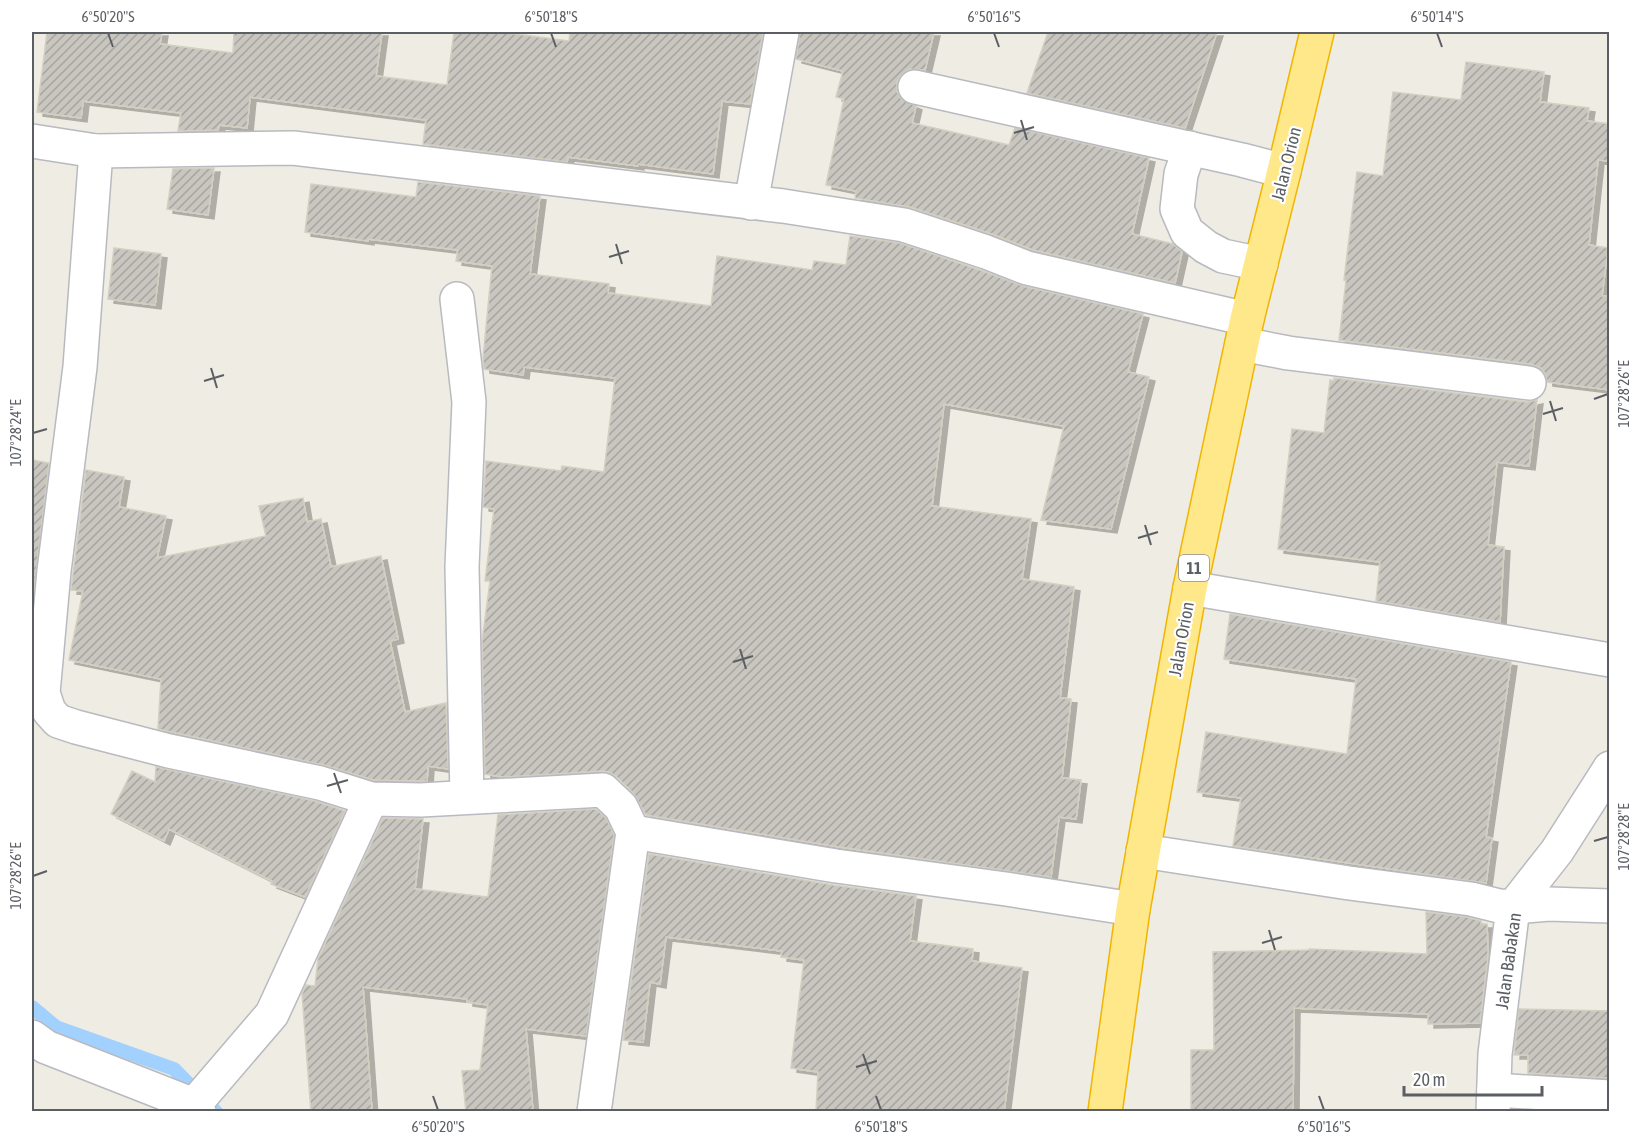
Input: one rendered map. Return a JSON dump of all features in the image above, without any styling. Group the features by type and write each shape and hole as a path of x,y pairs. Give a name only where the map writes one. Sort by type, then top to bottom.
{"highway":[{"name":"Jalan Orion","path":"1106,1112 1133,909 1190,588 1244,331 1317,32"}],"street":[{"path":"751,203 782,32"},
{"path":"915,87 1284,171"},
{"path":"32,141 96,151 293,148 751,203 904,225 1027,268 1244,331 1288,353 1529,383"},
{"path":"1190,148 1181,174 1177,209 1187,232 1206,247 1224,256 1261,264"},
{"path":"96,151 80,367 54,571 43,693 49,711 58,721 76,727 169,751 320,783 371,800 421,800 603,790 621,807 633,832 594,1112"},
{"path":"457,299 469,402 462,567 467,796"},
{"path":"1190,588 1610,660"},
{"name":"Jalan Babakan","path":"1494,1101 1496,1054 1494,904 1557,851 1610,768"},
{"path":"32,1037 46,1047 200,1101 272,1014 371,800"},
{"path":"633,832 836,866 1133,909"},
{"path":"1143,850 1494,904 1610,906"},
{"path":"1494,1101 1610,1097"}],"building":[{"path":"47,32 162,32 160,44 233,53 234,32 382,32 376,76 447,85 454,32 500,32 569,41 570,32 763,32 750,104 722,101 713,174 568,157 567,162 423,144 426,120 250,97 247,128 219,125 218,130 178,131 181,113 83,101 81,118 37,112"},
{"path":"800,32 934,32 925,70 909,69 901,75 897,82 897,92 902,100 916,106 912,123 1009,145 1015,128 1149,158 1132,234 1173,244 1182,252 1175,283 1033,250 910,207 855,198 856,191 826,185 844,99 836,97 843,71 796,59"},
{"path":"1048,32 1217,32 1185,128 1027,93"},
{"path":"1466,62 1544,72 1540,102 1589,108 1587,121 1610,124 1610,161 1598,160 1589,245 1608,248 1602,296 1610,296 1610,390 1547,382 1546,375 1541,368 1531,364 1339,340 1357,172 1383,176 1393,92 1461,100"},
{"path":"214,168 208,215 167,209 173,169"},
{"path":"418,182 540,196 530,274 609,284 608,293 711,306 717,256 812,270 814,261 846,265 850,236 900,243 1023,286 1143,314 1128,372 1149,377 1111,529 1041,520 1064,426 944,404 932,506 1031,519 1022,579 1074,587 1060,698 1071,699 1062,778 1081,780 1076,819 1059,817 1051,877 839,847 646,815 634,794 609,772 503,777 485,774 482,641 490,581 485,581 494,509 483,507 486,461 561,471 562,466 604,472 615,378 524,367 523,375 484,369 483,358 492,266 456,261 458,250 305,232 311,184 416,197"},
{"path":"114,248 161,254 155,305 108,299"},
{"path":"1334,378 1527,402 1537,400 1529,466 1497,462 1488,545 1504,547 1500,622 1376,601 1380,562 1278,549 1292,429 1324,433 1330,380 1334,381"},
{"path":"32,460 49,463 34,588 32,588"},
{"path":"86,470 124,477 119,507 166,516 157,558 266,536 259,506 303,498 307,522 321,519 331,567 381,556 398,639 390,641 405,712 446,703 448,769 428,766 427,781 374,780 324,765 158,729 161,679 69,660 83,591 71,590"},
{"path":"1230,614 1511,662 1486,837 1492,838 1486,883 1233,846 1241,798 1197,792 1206,732 1347,754 1356,679 1224,659"},
{"path":"156,767 315,801 345,811 305,897 271,884 272,881 169,829 164,841 111,814 132,771 155,782"},
{"path":"596,809 606,818 614,835 586,1036 526,1029 533,1112 466,1112 462,1071 480,1070 488,1005 467,1002 467,999 363,987 372,1112 311,1112 302,994 306,985 315,986 318,959 383,818 423,819 415,889 488,897 498,815"},
{"path":"649,854 833,885 916,896 910,941 973,949 972,961 1022,968 1004,1112 816,1112 818,1072 791,1068 804,960 781,957 782,951 666,937 660,984 650,982 643,1042 623,1040"},
{"path":"1426,912 1467,917 1481,921 1481,924 1487,924 1488,955 1480,1023 1428,1024 1428,1014 1294,1008 1293,1112 1191,1112 1191,1050 1214,1050 1213,952 1309,949 1427,954"},
{"path":"1519,1009 1610,1011 1610,1078 1528,1073 1528,1055 1514,1055"}],"waterway":[{"path":"32,1007 56,1027 174,1069 216,1112"}]}
